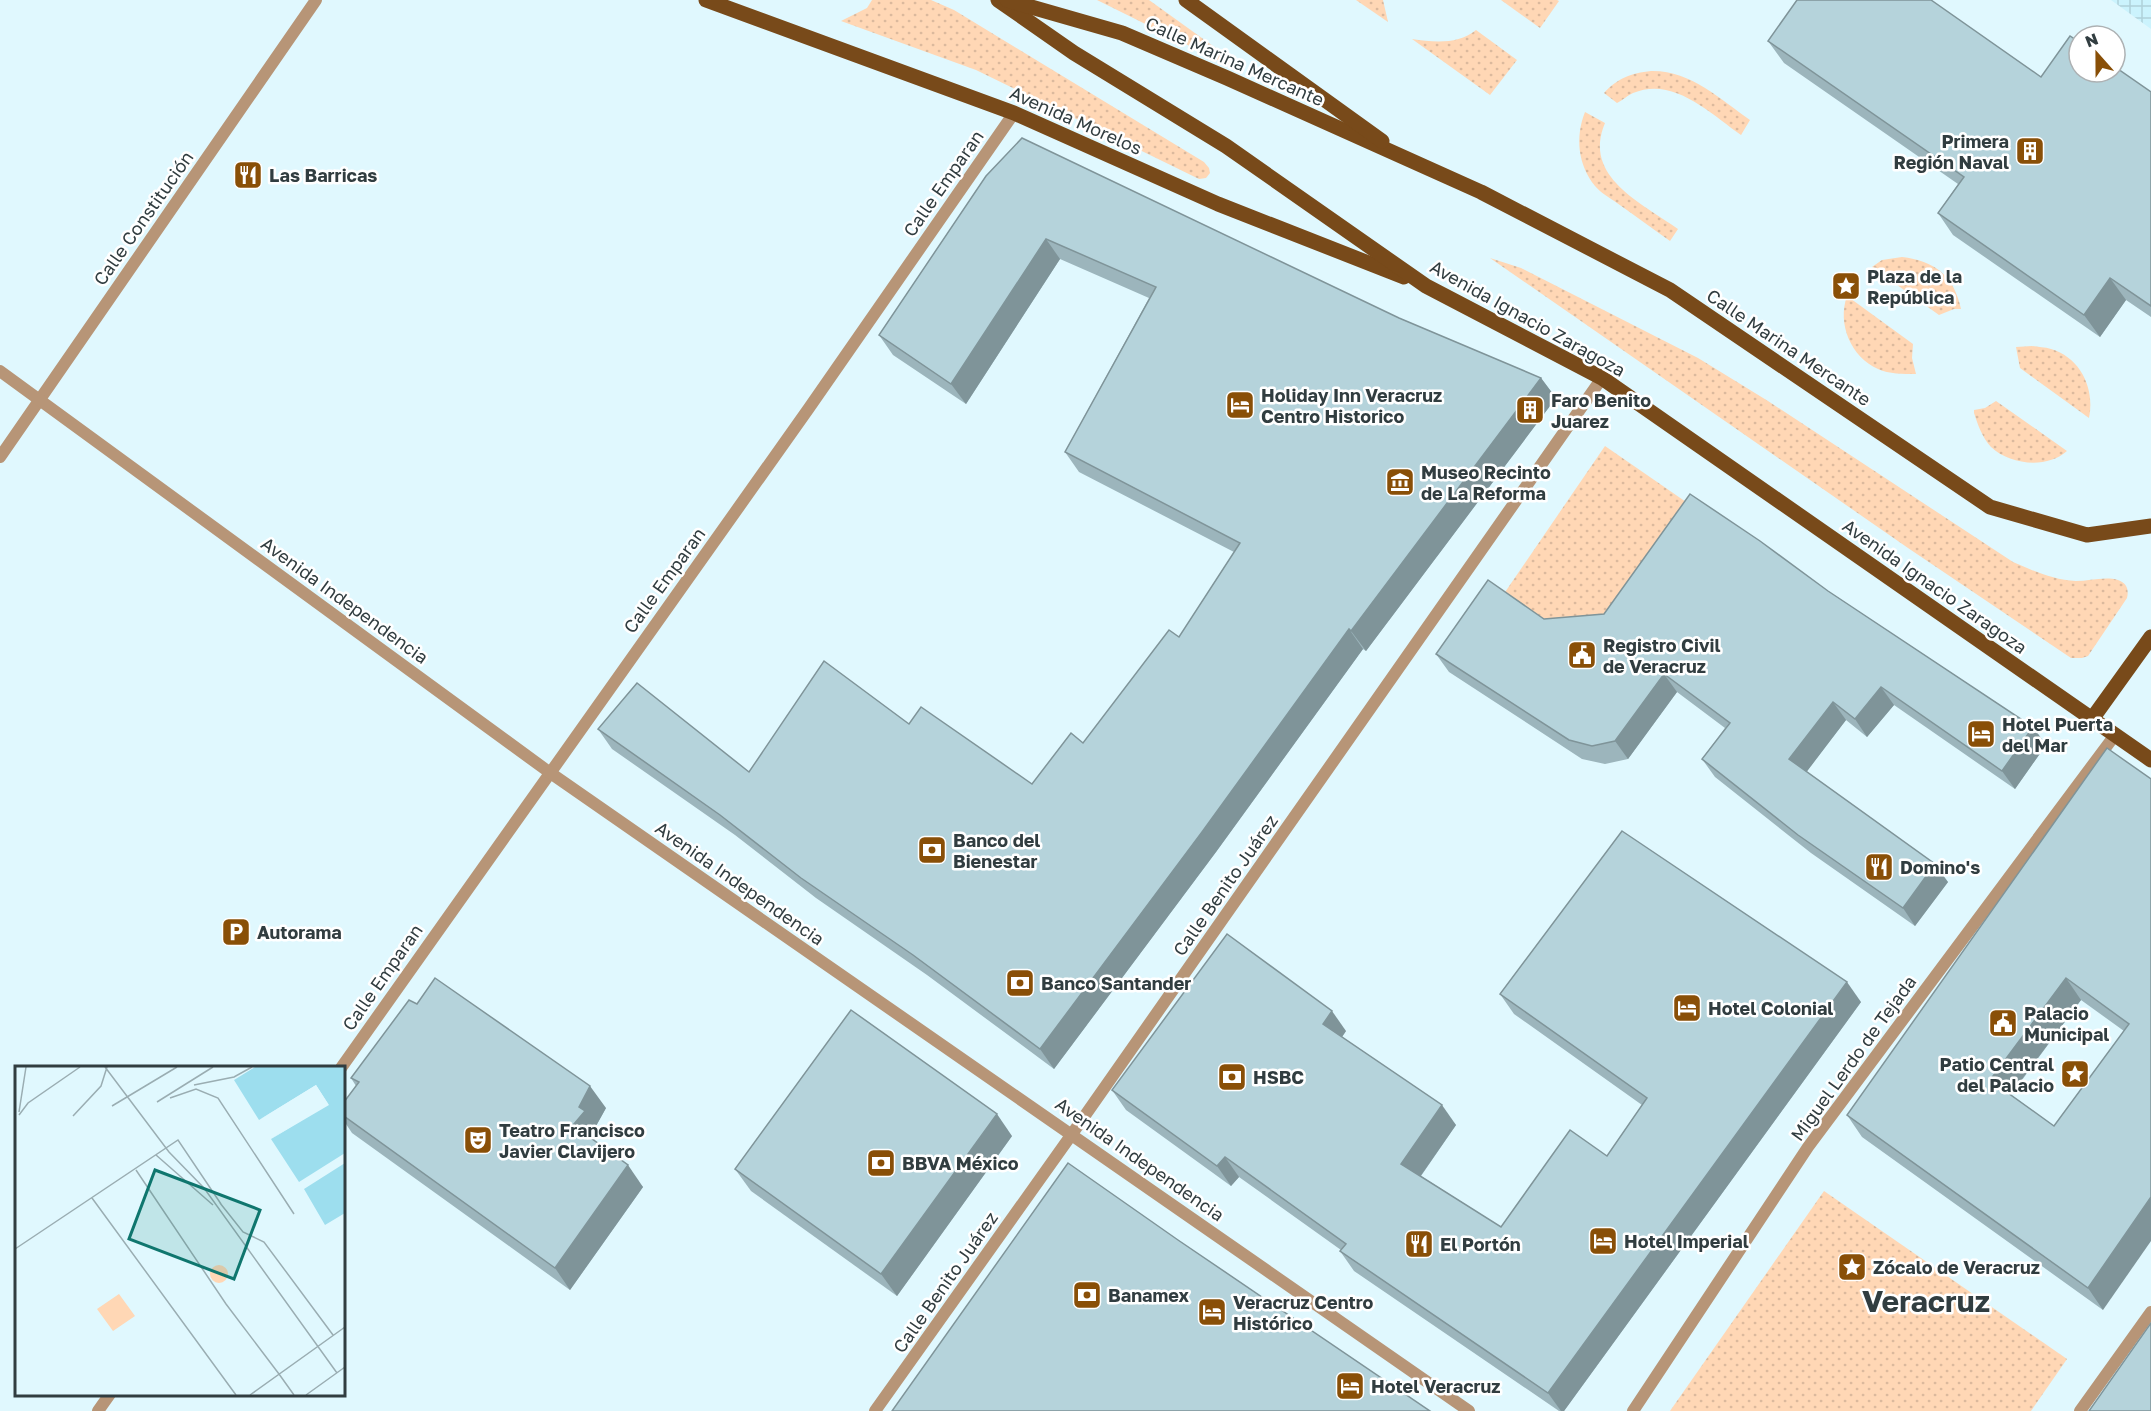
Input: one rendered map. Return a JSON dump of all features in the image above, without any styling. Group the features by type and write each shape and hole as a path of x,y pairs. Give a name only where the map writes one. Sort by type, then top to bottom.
{"main road":[{"name":"Avenida Morelos","path":"706,0 1014,113 1218,204 1426,286"},
{"name":"Avenida Ignacio Zaragoza","path":"998,0 1074,53 1226,146 1426,286 1602,378 2151,760"},
{"name":"Calle Marina Mercante","path":"1007,0 1122,33 1481,192 1670,290 1990,507 2087,535 2151,526"},
{"name":"Calle Marina Mercante","path":"1186,0 1409,160"},
{"path":"2092,719 2151,636"}],"street":[{"name":"Calle Constitución","path":"0,457 316,0"},
{"name":"Calle Emparan","path":"341,1066 809,408 1014,113"},
{"name":"Avenida Independencia","path":"0,371 549,772 1469,1411"},
{"name":"Calle Benito Juárez","path":"875,1411 1602,378"},
{"name":"Miguel Lerdo de Tejada","path":"1633,1411 1808,1147 2115,735"},
{"path":"2080,1411 2151,1312"},
{"path":"98,1411 109,1396"}],"shaded area":[{"path":"872,0 931,0 954,10 1204,162 1210,173 1206,178 1199,179 976,70 841,21 867,8"},
{"path":"1097,0 1149,0 1238,64 1234,68"},
{"path":"1356,0 1383,0 1388,22"},
{"path":"1501,0 1557,0 1559,1 1540,28"},
{"path":"2111,0 2151,0 2151,29"},
{"path":"1476,30 1517,60 1490,95 1412,39 1453,40"},
{"path":"1651,71 1679,75 1692,81 1750,120 1741,135 1704,108 1677,93 1662,89 1648,89 1633,93 1617,103 1604,93 1625,77"},
{"path":"1585,112 1605,123 1600,142 1602,159 1608,173 1633,198 1678,229 1670,241 1603,193 1589,178 1582,160 1579,141"},
{"path":"1902,257 1924,262 1941,272 1953,287 1961,309 1954,309 1939,315 1872,267 1882,260"},
{"path":"1490,258 1521,268 1698,358 1768,401 2013,562 2059,579 2118,580 2127,587 2127,598 2088,656 2071,658 1908,548"},
{"path":"1847,296 1913,344 1912,358 1916,374 1882,371 1860,356 1845,328 1844,307"},
{"path":"2016,347 2049,348 2061,353 2078,367 2088,386 2089,418 2020,368"},
{"path":"1996,401 2067,451 2059,457 2029,463 2008,458 1999,453 1985,439 1974,413 1974,410 1985,408"},
{"path":"1605,446 1702,513 1616,632 1557,637 1501,598"},
{"name":"Zócalo de Veracruz","path":"1824,1191 2067,1359 2031,1411 1670,1411"}],"building":[{"name":"Primera Región Naval","path":"1797,0 1931,0 2041,77 2067,40 2067,84 2127,84 2127,75 2151,92 2151,306 2110,278 2084,315 1938,213 1964,177 1768,41"},
{"path":"1022,138 1399,318 1541,378 1351,631 1349,629 1202,832 1040,1049 913,955 801,878 720,815 598,729 637,683 749,772 824,661 909,724 921,707 1032,784 1071,733 1083,743 1169,630 1179,637 1240,543 1065,452 1156,287 1046,239 951,384 879,335 986,176"},
{"path":"1690,494 1760,541 1828,591 2033,727 2002,771 1881,687 1855,719 1833,702 1789,759 1935,864 1903,908 1798,835 1702,759 1730,723 1664,674 1615,741 1592,746 1569,740 1436,654 1488,580 1544,619 1604,614"},
{"name":"Palacio Municipal","path":"2107,748 2151,779 2151,1197 2088,1288 1847,1115","holes":["2066,978 2129,1024 2054,1126 1990,1080"]},
{"path":"1622,831 1847,982 1548,1393 1340,1251 1346,1244 1225,1157 1217,1166 1112,1090 1227,934 1332,1011 1323,1024 1442,1105 1401,1164 1501,1227 1570,1130 1607,1156 1647,1098 1500,994"},
{"name":"Teatro Francisco Javier Clavijero","path":"435,978 590,1086 579,1107 585,1111 573,1125 628,1165 555,1268 345,1117 345,1101 359,1082 351,1078 409,1000 417,1004"},
{"name":"BBVA México","path":"851,1010 997,1114 881,1274 735,1169"},
{"path":"1068,1163 1178,1240 1430,1411 892,1411"},
{"path":"2151,1323 2151,1411 2089,1411"}],"place":[{"name":"Primera Región Naval","path":"2030,151"},
{"name":"Las Barricas","path":"248,175"},
{"name":"Plaza de la República","path":"1846,286"},
{"name":"Holiday Inn Veracruz Centro Historico","path":"1240,405"},
{"name":"Faro Benito Juarez","path":"1530,410"},
{"name":"Museo Recinto de La Reforma","path":"1400,482"},
{"name":"Registro Civil de Veracruz","path":"1582,655"},
{"name":"Hotel Puerta del Mar","path":"1981,734"},
{"name":"Banco del Bienestar","path":"932,850"},
{"name":"Domino's","path":"1879,867"},
{"name":"Autorama","path":"236,932"},
{"name":"Banco Santander","path":"1020,983"},
{"name":"Hotel Colonial","path":"1687,1008"},
{"name":"Palacio Municipal","path":"2003,1023"},
{"name":"Patio Central del Palacio","path":"2075,1074"},
{"name":"HSBC","path":"1232,1077"},
{"name":"Teatro Francisco Javier Clavijero","path":"478,1140"},
{"name":"BBVA México","path":"881,1163"},
{"name":"Hotel Imperial","path":"1603,1241"},
{"name":"El Portón","path":"1419,1244"},
{"name":"Zócalo de Veracruz","path":"1852,1267"},
{"name":"Banamex","path":"1087,1295"},
{"name":"Veracruz Centro Histórico","path":"1212,1312"},
{"name":"Hotel Veracruz","path":"1350,1386"}],"district":[{"name":"Veracruz","path":"1926,1301"}]}
